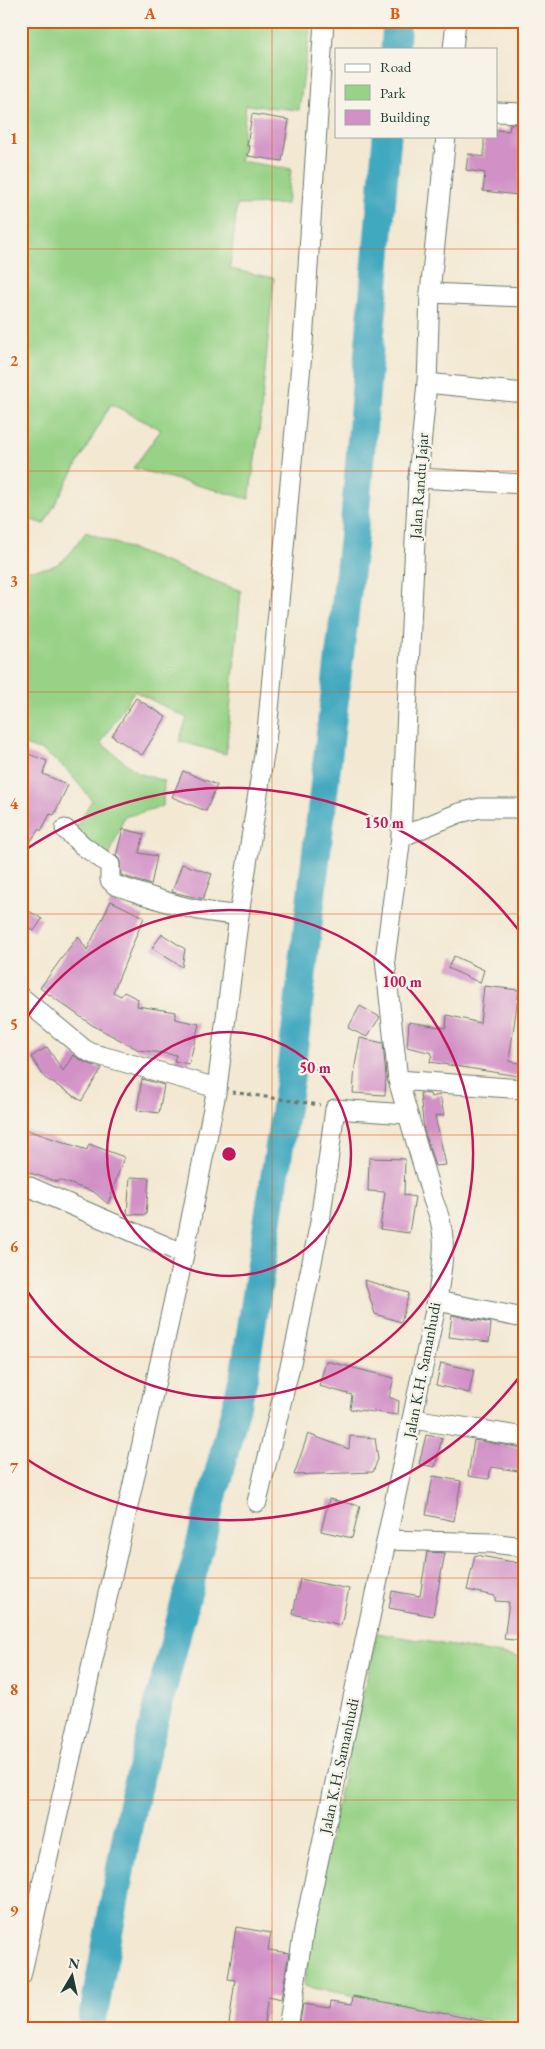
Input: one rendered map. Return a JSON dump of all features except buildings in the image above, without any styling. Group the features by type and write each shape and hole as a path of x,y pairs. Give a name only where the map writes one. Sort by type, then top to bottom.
{"street":[{"path":"21,1976 184,1254 217,1088 223,914 266,742 303,343 324,21"},
{"path":"454,48 456,21"},
{"path":"498,112 524,113"},
{"name":"Jalan Randu Jajar","path":"401,837 433,479 439,384 430,293 446,138"},
{"path":"430,293 524,297"},
{"path":"439,384 524,393"},
{"path":"433,479 524,484"},
{"path":"401,837 459,813 480,808 524,808"},
{"path":"65,829 82,845 110,865 111,883 157,901 223,914"},
{"name":"Jalan K.H. Samanhudi","path":"288,2028 304,1929 413,1418 437,1301 443,1257 444,1232 398,1080 385,959 396,890 401,837"},
{"path":"21,997 84,1050 217,1088"},
{"path":"398,1080 524,1089"},
{"path":"257,1502 296,1342 320,1222 335,1109 408,1114"},
{"path":"21,1186 25,1185 184,1254"},
{"path":"437,1301 524,1318"},
{"path":"413,1418 524,1438"},
{"path":"387,1540 492,1543 524,1548"}],"path":[{"path":"239,1093 327,1106"}],"green space":[{"path":"21,21 311,21 299,110 246,105 240,161 291,169 287,204 237,205 230,269 274,278 259,432 249,499 133,468 161,430 111,404 44,524 21,517"},
{"path":"86,532 241,591 226,754 179,741 187,718 134,691 101,743 138,773 164,781 163,806 124,817 109,857 74,830 92,800 66,769 43,751 21,744 21,570 54,566 72,551"},
{"path":"377,1633 524,1658 524,2027 303,1986 335,1813"}],"waterway":[{"path":"395,48 397,21"},
{"path":"91,2028 132,1806 244,1376 290,1078 353,541 387,138"}]}
